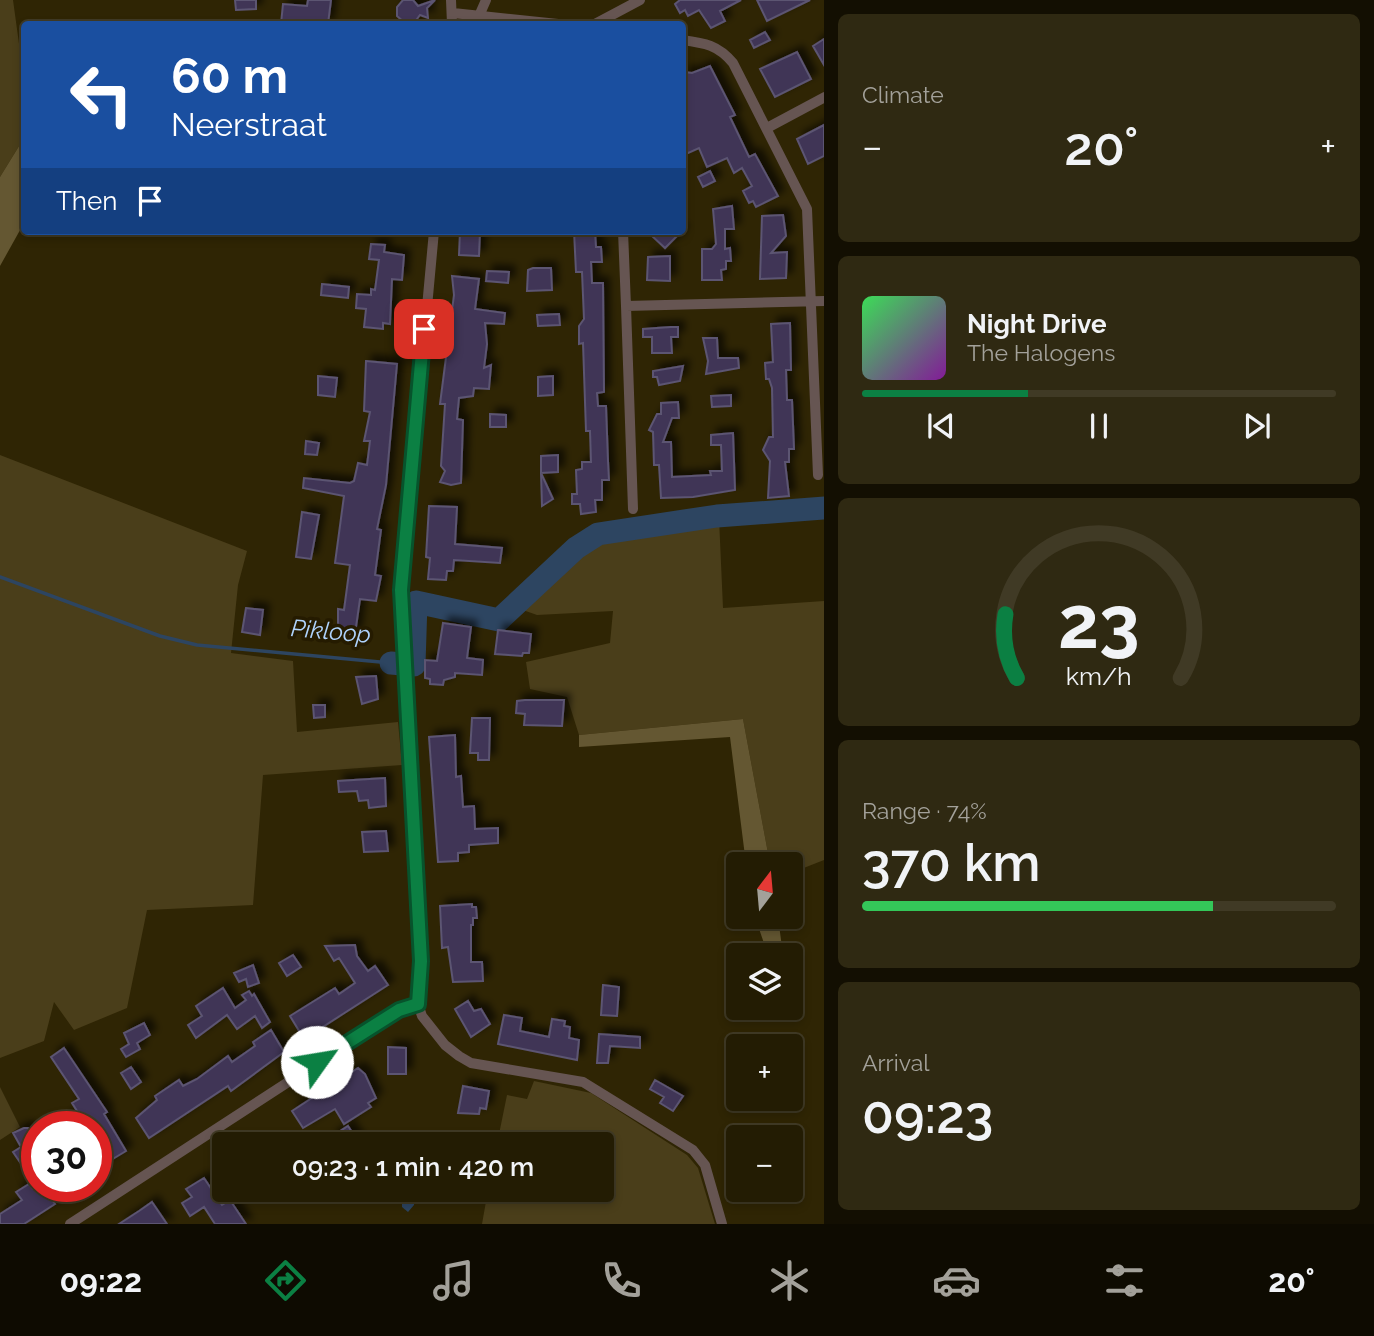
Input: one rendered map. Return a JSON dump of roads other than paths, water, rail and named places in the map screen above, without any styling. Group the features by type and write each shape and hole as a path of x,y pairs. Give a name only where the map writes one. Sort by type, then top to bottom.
{"street":[{"path":"451,0 452,19 479,16 528,21"},
{"path":"479,16 486,0"},
{"path":"601,21 640,0"},
{"path":"686,41 709,44 722,50 733,63 807,209 818,475"},
{"path":"767,128 824,97"},
{"path":"434,235 401,590 402,663 421,961 418,1004 422,1016 445,1045 471,1063 583,1082 693,1150 705,1165 722,1224"},
{"path":"624,235 633,509"},
{"path":"626,306 824,301"},
{"path":"70,1224 399,1010 418,1004"}],"water":[{"path":"402,1202 414,1202 408,1212 402,1207"}],"waterway":[{"name":"Pikloop","path":"391,663 414,665 416,602 499,620 576,548 598,534 717,516 824,508"},
{"name":"Pikloop","path":"0,577 160,636 197,645 391,663"}]}
